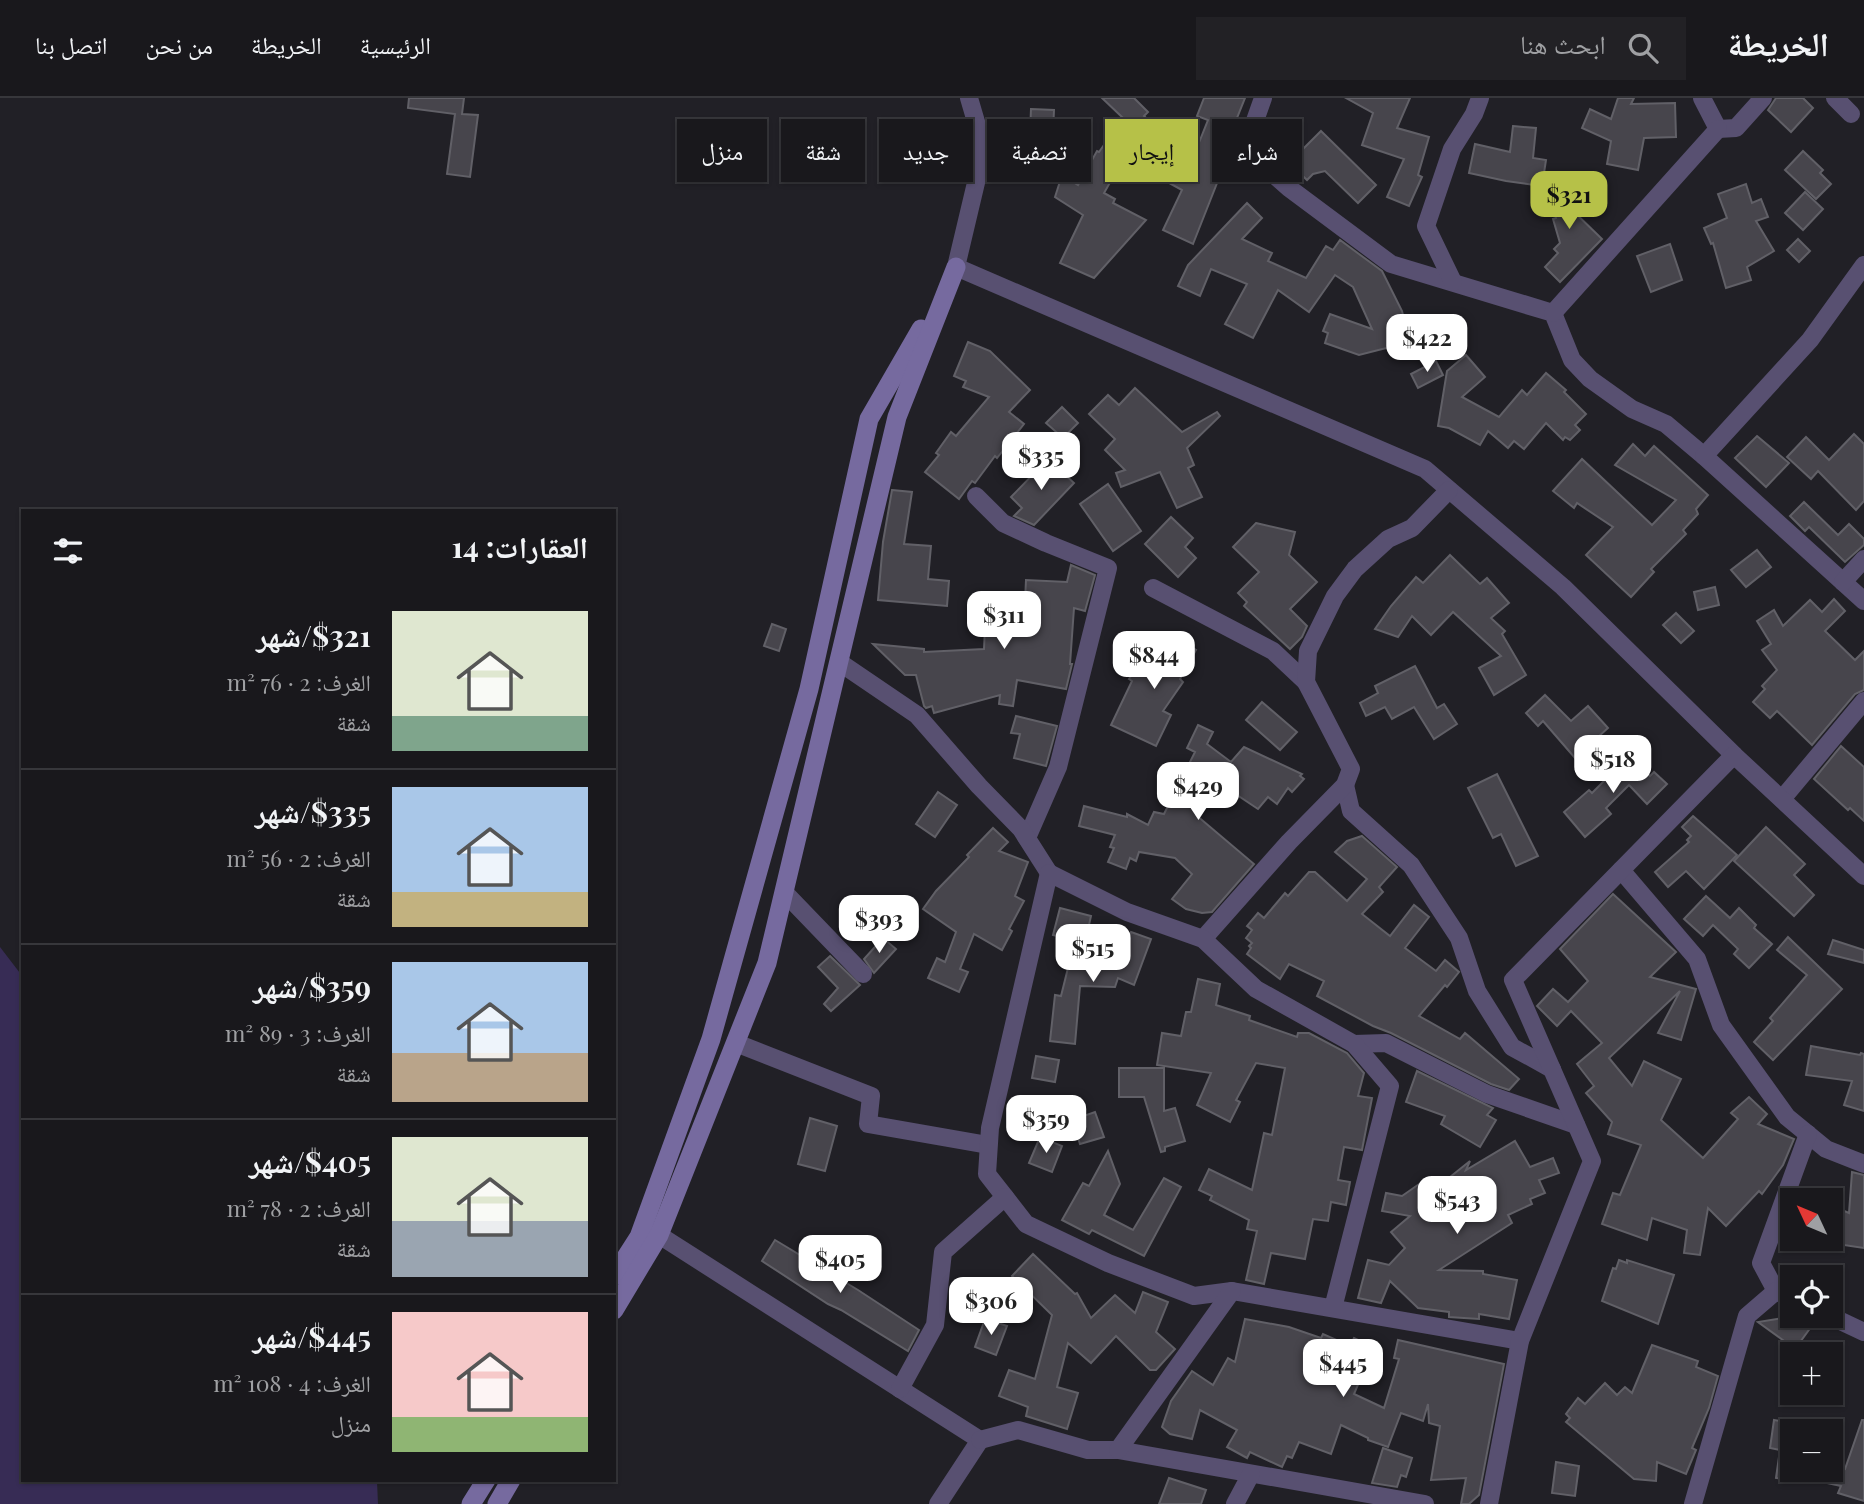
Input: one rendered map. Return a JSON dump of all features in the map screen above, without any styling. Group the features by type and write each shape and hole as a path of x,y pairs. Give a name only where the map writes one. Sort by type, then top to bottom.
{"main road":[{"path":"616,1307 659,1235 767,963 897,417 956,267"},
{"path":"616,1273 639,1237 711,1039 809,689 869,419 956,267"},
{"path":"471,1504 485,1482"},
{"path":"497,1504 510,1482"}],"street":[{"path":"969,98 984,149 956,267 1425,469 1563,587 1734,755 1864,876"},
{"path":"1263,98 1245,149 1289,188 1391,264 1553,313 1573,360 1590,379 1632,409 1666,424 1864,601"},
{"path":"1453,282 1426,226 1452,149 1474,114 1480,98"},
{"path":"1702,98 1718,129"},
{"path":"1553,313 1718,129 1736,128 1763,98"},
{"path":"1835,98 1852,114"},
{"path":"1704,456 1810,340 1864,265"},
{"path":"1306,682 1308,651 1335,596 1355,569 1388,539 1412,528 1449,490"},
{"path":"976,496 1003,523 1046,544 1108,568 1058,767 1027,838"},
{"path":"1843,582 1864,559"},
{"path":"1153,588 1273,651 1306,682 1351,769 1345,785 1289,842 1203,939"},
{"path":"839,662 917,715 1021,829 1049,873 1127,912 1203,939 1256,989 1354,1044 1390,1086 1333,1308"},
{"path":"1782,799 1864,701"},
{"path":"1489,1504 1520,1341 1592,1161 1513,980 1734,755"},
{"path":"1345,785 1350,811 1411,865 1459,938 1477,991 1512,1047 1552,1069"},
{"path":"1622,870 1697,959 1721,1025 1787,1117 1826,1149 1864,1164"},
{"path":"1049,873 990,1128 986,1174 1026,1224 1108,1263 1194,1296 1232,1291 1520,1341"},
{"path":"784,891 863,974"},
{"path":"736,1043 871,1096 868,1124 989,1145"},
{"path":"1354,1044 1386,1043 1487,1094 1576,1125"},
{"path":"1780,1290 1761,1264 1808,1134"},
{"path":"900,1389 935,1325 943,1252 1004,1197"},
{"path":"659,1235 980,1440"},
{"path":"1118,1450 1232,1291"},
{"path":"1693,1504 1747,1316 1780,1297"},
{"path":"1843,1322 1864,1332"},
{"path":"938,1504 980,1440 1018,1430 1088,1450 1118,1450 1425,1504"},
{"path":"1235,1504 1251,1474"}],"shaded area":[{"path":"0,947 21,974 21,1482 377,1482 378,1504 0,1504"}],"building":[{"path":"409,98 464,98 462,114 478,115 470,177 447,174 455,114 408,108"},
{"path":"1102,98 1134,98 1148,112 1144,116 1147,119 1123,118"},
{"path":"1204,98 1245,98 1237,119 1212,119 1212,182 1217,182 1193,244 1163,230 1182,190 1168,182 1198,182 1198,145 1208,120 1197,116"},
{"path":"1346,98 1410,98 1397,128 1429,137 1418,175 1422,177 1409,206 1387,197 1404,159 1362,145 1373,113"},
{"path":"1618,98 1634,98 1631,104 1675,103 1676,137 1644,138 1638,170 1607,164 1611,141 1582,128 1590,109 1611,119"},
{"path":"1776,98 1803,98 1813,108 1791,132 1768,110"},
{"path":"1031,109 1054,110 1054,119 1031,119"},
{"path":"1513,126 1536,128 1533,158 1546,160 1542,186 1469,173 1475,144 1510,152"},
{"path":"1321,131 1376,185 1358,203 1325,171 1313,174 1307,180 1302,175 1302,150"},
{"path":"1105,144 1105,182 1110,182 1104,193 1115,199 1113,203 1146,220 1094,278 1060,263 1083,215 1055,197 1060,182 1073,182 1078,185 1080,182 1091,182 1091,162 1097,151"},
{"path":"1803,151 1823,170 1820,173 1831,184 1816,199 1785,170"},
{"path":"1576,179 1580,200 1565,203 1602,239 1560,282 1545,267 1558,253 1554,249 1560,243 1553,219 1556,218 1549,185"},
{"path":"1746,184 1752,203 1761,199 1768,217 1756,221 1774,251 1747,267 1751,280 1726,288 1713,243 1711,244 1704,228 1727,218 1718,194"},
{"path":"1805,192 1823,209 1803,230 1785,213"},
{"path":"1247,203 1262,218 1242,239 1272,253 1268,261 1306,278 1326,246 1333,250 1340,240 1382,271 1402,311 1410,342 1359,355 1325,343 1328,333 1323,331 1330,314 1372,329 1353,287 1335,275 1309,312 1278,290 1253,338 1225,324 1247,284 1211,269 1200,296 1178,286 1188,265"},
{"path":"1798,239 1810,251 1799,262 1787,250"},
{"path":"1670,244 1682,280 1651,292 1637,256"},
{"path":"968,342 990,351 1030,390 1009,412 1024,424 959,499 925,472 939,455 936,453 951,432 956,436 989,397 963,387 966,381 954,376"},
{"path":"1466,355 1485,377 1462,397 1499,417 1522,390 1527,395 1546,373 1566,390 1564,392 1586,414 1575,425 1580,430 1570,440 1565,437 1563,440 1546,423 1524,449 1514,441 1508,448 1488,431 1480,445 1449,428 1438,426 1447,371"},
{"path":"1436,361 1443,375 1418,388 1411,374"},
{"path":"1135,388 1182,432 1217,412 1220,416 1187,448 1194,465 1188,468 1202,497 1177,508 1160,472 1121,487 1116,473 1125,470 1105,450 1115,439 1089,414 1108,395 1119,405"},
{"path":"1062,407 1078,423 1063,438 1046,423"},
{"path":"1854,434 1864,444 1864,501 1856,510 1818,471 1811,479 1787,457 1806,437 1829,460"},
{"path":"1757,436 1789,463 1766,487 1735,458"},
{"path":"1633,444 1645,456 1654,446 1708,495 1696,509 1698,514 1683,530 1686,534 1651,569 1654,572 1631,597 1586,555 1613,527 1577,503 1574,508 1553,491 1582,459 1652,525 1676,500 1615,465"},
{"path":"1048,459 1074,483 1034,525 1014,516 1022,508 1011,497"},
{"path":"1108,484 1141,531 1113,551 1080,504"},
{"path":"892,490 912,492 904,544 931,546 928,579 949,581 947,606 878,600 883,542"},
{"path":"1804,502 1838,535 1849,524 1864,539 1864,545 1845,562 1809,527 1805,531 1790,516"},
{"path":"1171,517 1193,538 1185,547 1196,558 1178,577 1145,544"},
{"path":"1256,523 1295,532 1289,555 1317,582 1290,609 1307,626 1302,637 1290,649 1244,606 1247,602 1238,593 1259,572 1233,547"},
{"path":"1757,550 1771,567 1746,587 1731,570"},
{"path":"1450,555 1480,584 1487,578 1509,603 1491,618 1505,631 1502,634 1526,675 1494,695 1479,668 1501,656 1453,612 1431,635 1412,616 1398,637 1375,629 1416,577 1423,583"},
{"path":"1071,565 1095,575 1085,611 1074,608 1072,664 1066,689 1017,680 1013,706 999,704 1000,695 934,713 932,706 924,706 916,675 905,675 873,644 924,649 924,652 984,649 985,627 1009,628 1009,621 1024,622 1026,580 1067,582"},
{"path":"1715,587 1719,605 1698,610 1694,592"},
{"path":"1834,599 1845,611 1825,631 1855,660 1864,651 1864,690 1855,694 1812,745 1777,711 1770,718 1753,702 1765,689 1762,686 1777,670 1762,650 1771,644 1757,621 1774,610 1783,626 1810,600 1822,612"},
{"path":"1676,613 1694,631 1681,643 1663,625"},
{"path":"772,624 786,629 779,651 764,646"},
{"path":"1166,633 1196,650 1180,679 1183,682 1163,711 1171,715 1156,746 1111,725 1132,681 1129,679 1145,655 1151,659"},
{"path":"1415,666 1437,708 1444,704 1457,724 1434,739 1414,707 1392,719 1385,707 1366,716 1360,703 1378,693 1375,686"},
{"path":"1545,695 1571,721 1588,706 1608,728 1575,758 1543,721 1538,726 1526,713"},
{"path":"1262,702 1297,732 1280,750 1246,720"},
{"path":"1016,716 1057,726 1046,766 1014,758 1020,734 1011,733"},
{"path":"1198,725 1213,732 1207,744 1231,762 1244,747 1302,774 1300,776 1304,779 1292,792 1288,788 1277,804 1268,797 1258,809 1213,779 1196,815 1254,864 1212,912 1202,913 1186,909 1172,899 1192,874 1175,858 1139,852 1136,861 1130,858 1126,869 1108,862 1114,848 1110,847 1115,835 1079,826 1084,806 1127,817 1127,814 1148,825 1154,812 1164,814 1195,752 1187,748"},
{"path":"1841,746 1864,767 1864,821 1814,779"},
{"path":"1629,756 1650,776 1654,772 1667,784 1647,804 1629,785 1606,808 1611,814 1585,837 1564,812 1589,790 1592,793"},
{"path":"1497,774 1538,856 1516,866 1501,834 1493,838 1468,788"},
{"path":"938,792 957,805 935,837 916,824"},
{"path":"1693,816 1737,855 1704,889 1686,871 1668,887 1655,872 1689,842 1687,840 1691,836 1682,827"},
{"path":"1766,827 1805,864 1794,875 1814,895 1794,916 1734,861"},
{"path":"993,828 1008,842 999,851 1028,862 1015,896 1024,901 1009,929 1012,931 1002,950 974,934 960,969 968,972 959,992 928,978 937,958 945,962 956,932 923,909"},
{"path":"1362,836 1397,867 1379,887 1383,892 1362,914 1390,936 1414,905 1429,917 1405,948 1436,971 1445,960 1459,972 1419,1016 1460,1039 1465,1033 1519,1079 1509,1090 1491,1084 1317,996 1324,981 1289,964 1280,979 1247,954 1252,943 1246,938 1252,930 1247,926 1258,913 1264,918 1285,893 1288,896 1309,872 1315,872 1347,901 1367,879 1335,852 1347,841"},
{"path":"1613,894 1676,952 1650,977 1696,989 1681,1040 1658,1033 1680,991 1609,1058 1632,1086 1644,1061 1681,1079 1661,1120 1703,1158 1738,1119 1731,1113 1749,1097 1767,1114 1758,1124 1794,1139 1783,1165 1762,1194 1759,1191 1726,1226 1708,1208 1700,1255 1684,1253 1687,1230 1652,1218 1647,1240 1602,1224 1613,1193 1620,1195 1641,1145 1608,1134 1612,1122 1586,1093 1594,1086 1577,1064 1602,1043 1571,1011 1557,1026 1537,1006 1553,989 1568,1002 1588,981 1560,949"},
{"path":"1706,896 1730,918 1739,908 1756,925 1754,928 1772,944 1749,968 1734,954 1738,949 1713,925 1703,936 1684,919"},
{"path":"1060,908 1091,916 1085,943 1053,935"},
{"path":"1131,932 1151,939 1134,985 1118,978 1115,987 1080,986 1075,1044 1050,1041 1055,995 1061,996 1072,952 1120,964"},
{"path":"1788,937 1842,989 1773,1060 1754,1042 1773,1021 1770,1018 1807,975 1777,950"},
{"path":"883,938 896,949 874,973 864,959"},
{"path":"1833,940 1864,950 1864,963 1828,954"},
{"path":"830,956 860,985 831,1011 824,1004 838,988 818,967"},
{"path":"1198,979 1220,984 1216,1005 1250,1016 1249,1020 1297,1037 1298,1033 1309,1033 1347,1053 1364,1073 1358,1096 1372,1098 1362,1150 1344,1147 1338,1180 1350,1182 1346,1205 1331,1202 1328,1221 1313,1219 1305,1259 1271,1253 1264,1284 1246,1280 1257,1231 1247,1229 1249,1220 1210,1200 1212,1196 1199,1190 1209,1169 1252,1190 1264,1133 1272,1135 1285,1068 1256,1063 1236,1100 1240,1102 1230,1122 1197,1105 1211,1073 1157,1065 1162,1033 1181,1036 1186,1012 1191,1012"},
{"path":"1811,1046 1864,1054 1864,1111 1844,1105 1852,1081 1806,1075"},
{"path":"1036,1056 1059,1060 1055,1082 1032,1078"},
{"path":"1119,1068 1164,1068 1164,1111 1175,1108 1185,1141 1165,1147 1165,1151 1161,1152 1144,1097 1119,1097"},
{"path":"1417,1071 1493,1108 1487,1115 1496,1120 1480,1147 1441,1124 1445,1116 1406,1102"},
{"path":"1095,1112 1104,1137 1080,1144 1072,1120"},
{"path":"810,1118 837,1126 825,1171 798,1164"},
{"path":"1040,1137 1062,1146 1052,1172 1029,1163"},
{"path":"1515,1141 1530,1167 1553,1158 1559,1173 1539,1180 1545,1193 1530,1199 1532,1204 1508,1215 1512,1223 1439,1270 1483,1271 1483,1274 1517,1280 1509,1319 1479,1314 1479,1319 1449,1317 1449,1312 1418,1308 1390,1281 1381,1303 1358,1298 1368,1260 1389,1265 1405,1248 1391,1232 1410,1216 1382,1211 1386,1193 1402,1196 1422,1182 1426,1187 1431,1183 1435,1189 1470,1161 1466,1170"},
{"path":"1108,1151 1120,1184 1104,1215 1133,1230 1164,1178 1181,1187 1144,1256 1092,1230 1089,1234 1062,1220 1083,1183 1089,1186"},
{"path":"1852,1172 1864,1175 1864,1248 1843,1245 1843,1210 1849,1213"},
{"path":"775,1240 919,1330 908,1351 762,1261"},
{"path":"1033,1254 1077,1293 1091,1318 1115,1295 1135,1313 1143,1292 1168,1302 1156,1332 1175,1349 1156,1370 1150,1370 1116,1336 1091,1363 1068,1343 1057,1387 1078,1393 1067,1429 1026,1416 1028,1407 999,1396 1009,1370 1035,1379 1052,1315 1012,1276"},
{"path":"1619,1260 1627,1263 1627,1260 1674,1275 1658,1324 1602,1301 1613,1268 1616,1269"},
{"path":"985,1319 1007,1326 996,1355 975,1347"},
{"path":"1245,1319 1289,1327 1321,1338 1323,1334 1350,1346 1354,1338 1374,1347 1354,1394 1384,1408 1399,1359 1394,1358 1398,1340 1504,1364 1479,1495 1469,1504 1461,1504 1466,1478 1431,1480 1440,1426 1429,1423 1428,1404 1423,1421 1401,1413 1388,1447 1368,1440 1341,1425 1331,1454 1299,1442 1292,1458 1287,1456 1282,1467 1250,1452 1247,1458 1227,1447 1237,1430 1200,1410 1192,1439 1170,1434 1162,1427 1171,1401 1192,1371 1213,1385 1228,1358 1235,1362"},
{"path":"1780,1319 1780,1328 1810,1328 1800,1342 1785,1342 1758,1322"},
{"path":"1652,1345 1698,1361 1696,1367 1718,1376 1709,1408 1692,1448 1696,1450 1686,1474 1657,1462 1656,1481 1634,1479 1566,1422 1570,1418 1566,1414 1578,1398 1585,1404 1605,1383 1617,1395 1625,1387 1632,1393"},
{"path":"1774,1420 1780,1421 1780,1450 1770,1448"},
{"path":"1864,1420 1864,1501 1838,1493 1841,1486 1822,1482 1843,1482 1845,1469"},
{"path":"1383,1448 1412,1458 1406,1477 1401,1475 1397,1487 1372,1483"},
{"path":"1780,1450 1780,1478 1776,1478"},
{"path":"1556,1462 1579,1466 1575,1496 1552,1493"},
{"path":"1169,1478 1206,1490 1201,1504 1159,1504"}]}
